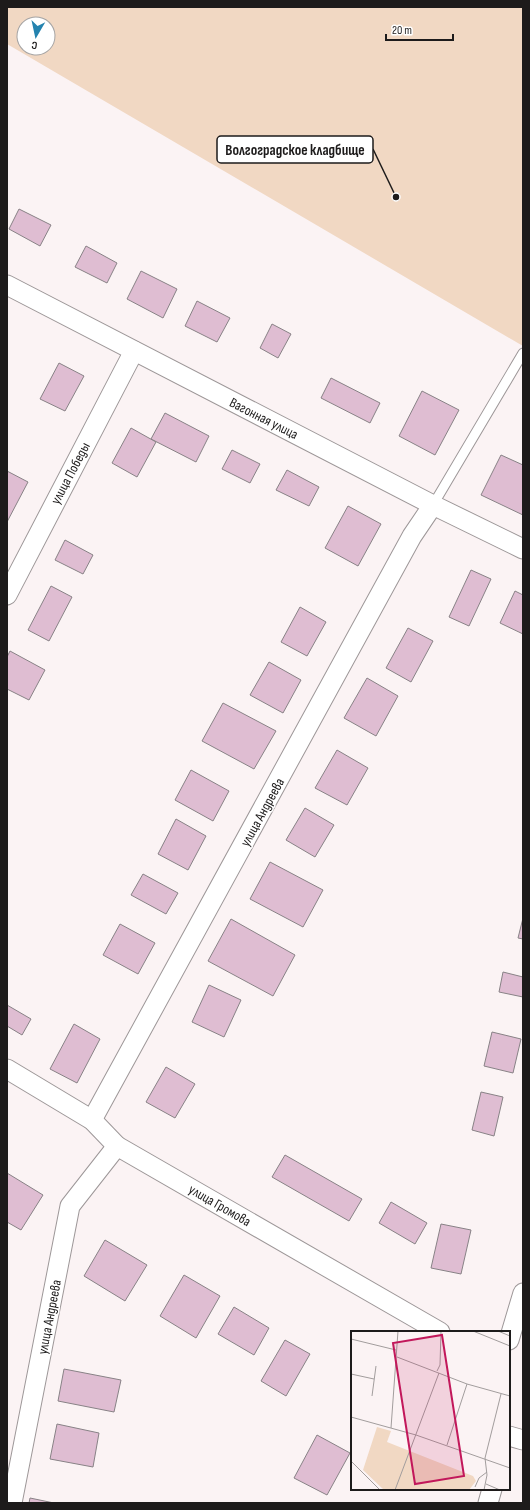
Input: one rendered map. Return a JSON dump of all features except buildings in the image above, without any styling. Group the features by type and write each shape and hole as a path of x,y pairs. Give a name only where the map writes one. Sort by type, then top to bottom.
{"street":[{"name":"Вагонная улица","path":"7,285 433,505 523,549"},
{"name":"улица Победы","path":"7,595 134,351"},
{"name":"улица Андреева","path":"92,1120 412,536 433,505"},
{"name":"улица Громова","path":"7,1069 92,1120 117,1146 438,1331"},
{"name":"улица Андреева","path":"12,1503 70,1206 117,1146"},
{"path":"510,1337 523,1294"},
{"path":"510,1436 523,1440"},
{"path":"488,1503 492,1490"}],"lane":[{"path":"433,505 523,353"}],"shaded area":[{"path":"7,7 523,7 523,346 28,56 56,56 56,16 16,16 16,49 7,44"}],"place":[{"name":"Волгоградское кладбище","path":"396,197"}]}
